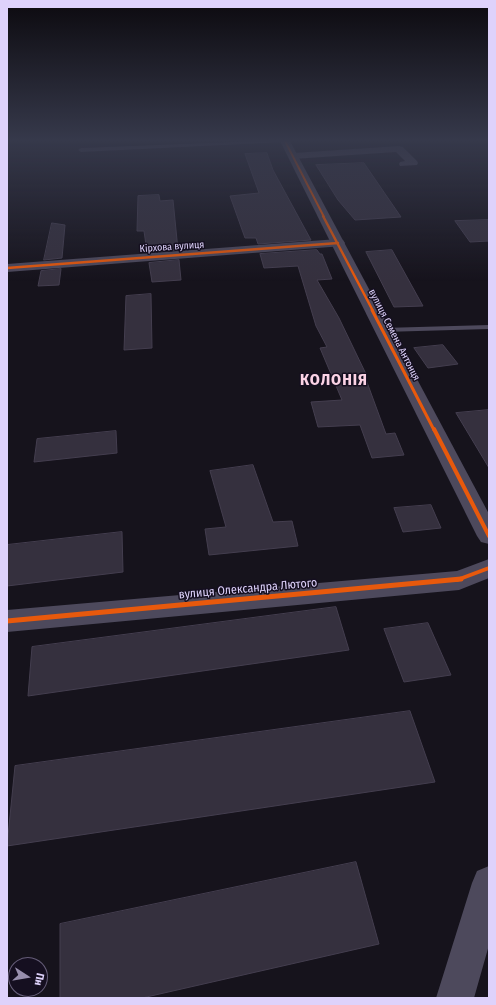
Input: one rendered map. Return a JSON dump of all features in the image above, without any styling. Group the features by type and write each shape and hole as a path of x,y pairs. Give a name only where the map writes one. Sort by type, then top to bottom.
{"street":[{"name":"вулиця Семена Антонця","path":"310,188 489,536"},
{"name":"Кірхова вулиця","path":"7,268 338,243"},
{"name":"вулиця Олександра Лютого","path":"7,621 459,580 489,568"},
{"path":"455,998 489,883"}],"lane":[{"path":"383,330 489,326"}],"building":[{"path":"257,188 283,188 311,240 258,244 256,238 245,238 230,196 259,193"},
{"path":"330,188 381,188 401,217 355,220 338,200"},
{"path":"159,195 160,201 173,200 178,250 147,252 144,231 137,231 138,196"},
{"path":"489,220 489,241 470,242 455,221"},
{"path":"52,223 65,225 62,258 44,260"},
{"path":"317,250 320,254 322,254 332,279 317,280 339,318 366,374 364,374 386,434 395,433 404,455 372,458 360,425 318,427 311,402 342,400 320,348 327,347 316,326 298,266 264,268 260,254"},
{"path":"392,250 423,306 394,307 366,252"},
{"path":"179,260 181,280 152,282 149,263"},
{"path":"61,269 59,285 38,286 41,271"},
{"path":"151,294 152,348 124,350 126,296"},
{"path":"443,345 458,364 428,368 414,348"},
{"path":"489,410 489,468 456,413"},
{"path":"116,431 117,453 34,462 37,439"},
{"path":"253,465 273,522 292,521 298,546 209,555 205,529 226,527 210,471"},
{"path":"431,505 441,528 403,532 394,508"},
{"path":"122,532 123,572 7,586 7,545"},
{"path":"336,607 349,650 28,696 32,647"},
{"path":"428,623 451,675 404,682 384,629"},
{"path":"410,711 435,782 7,846 15,766"},
{"path":"356,862 379,944 142,998 60,998 60,924"}],"cycle path":[{"path":"309,188 489,536"},
{"path":"7,268 338,243"},
{"path":"7,621 459,580 489,568"}],"district":[{"name":"КОЛОНІЯ","path":"334,381"}]}
